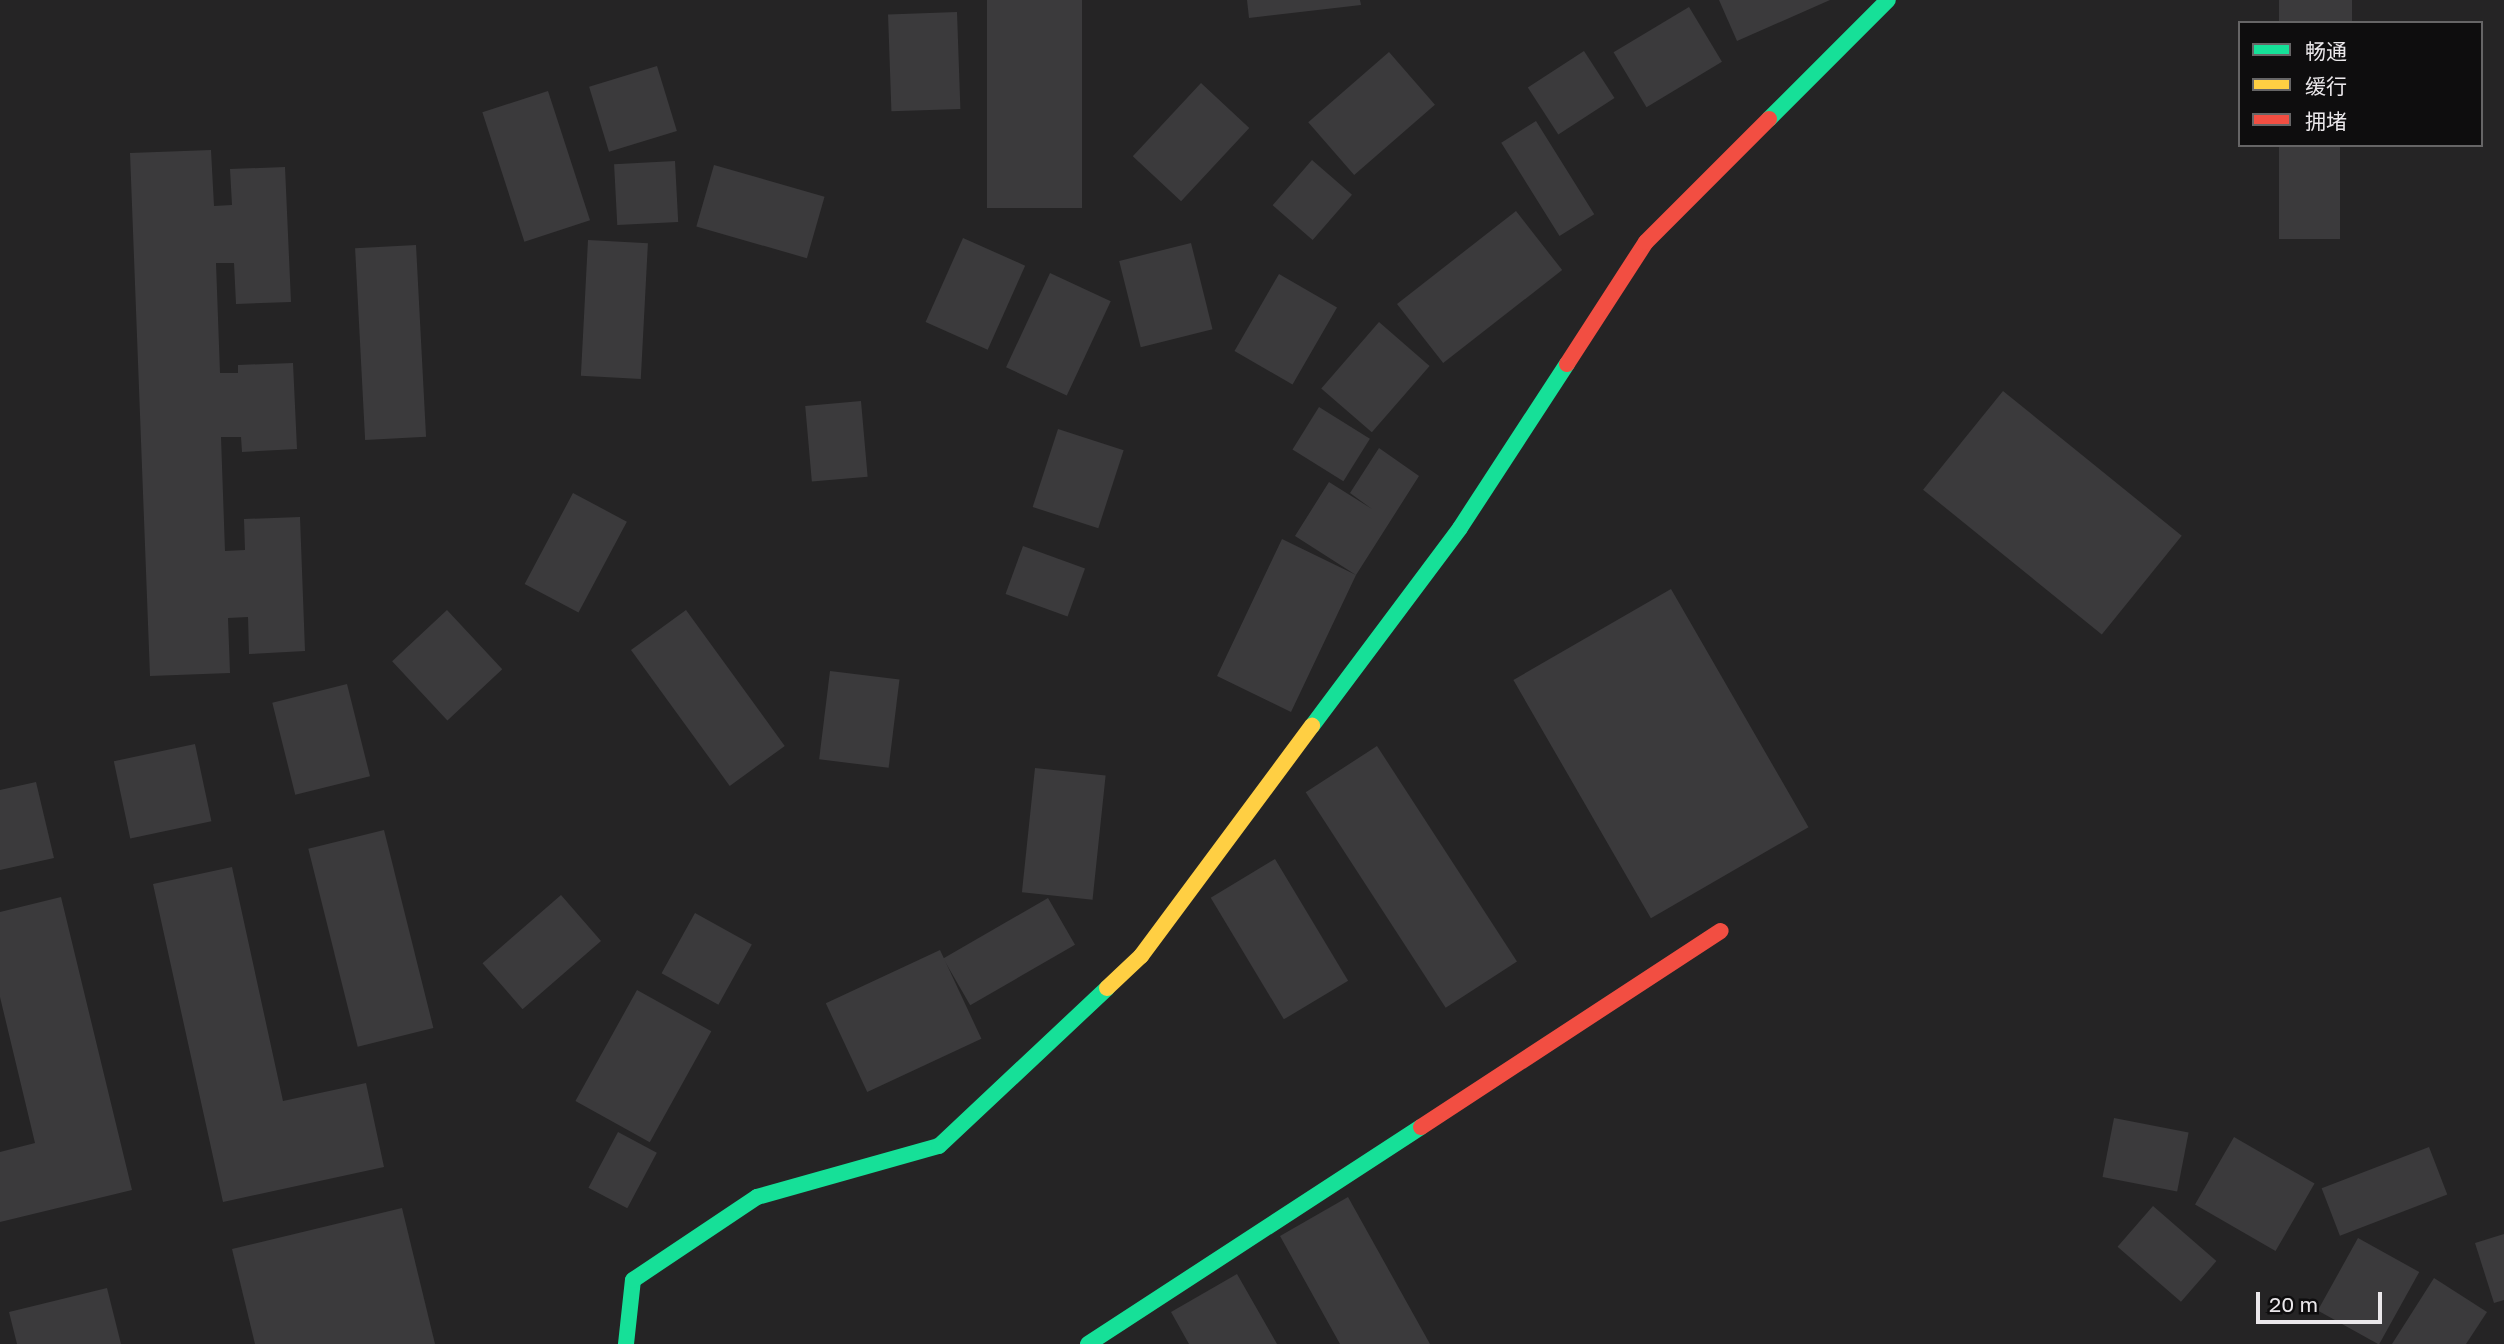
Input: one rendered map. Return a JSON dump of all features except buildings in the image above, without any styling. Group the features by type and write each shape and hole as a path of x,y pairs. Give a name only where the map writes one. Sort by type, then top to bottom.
{"street":[{"path":"626,1344 633,1280 757,1197 939,1146 1141,956 1460,528 1646,242 1888,0"},
{"path":"1088,1344 1720,931"}],"traffic: fast":[{"path":"1769,119 1888,0"},
{"path":"1312,726 1460,528 1567,364"},
{"path":"626,1344 633,1280 757,1197 939,1146 1107,988"},
{"path":"1088,1344 1421,1127"}],"traffic: slow":[{"path":"1107,988 1141,956 1312,726"}],"traffic: jam":[{"path":"1567,364 1646,242 1769,119"},
{"path":"1421,1127 1720,931"}]}
